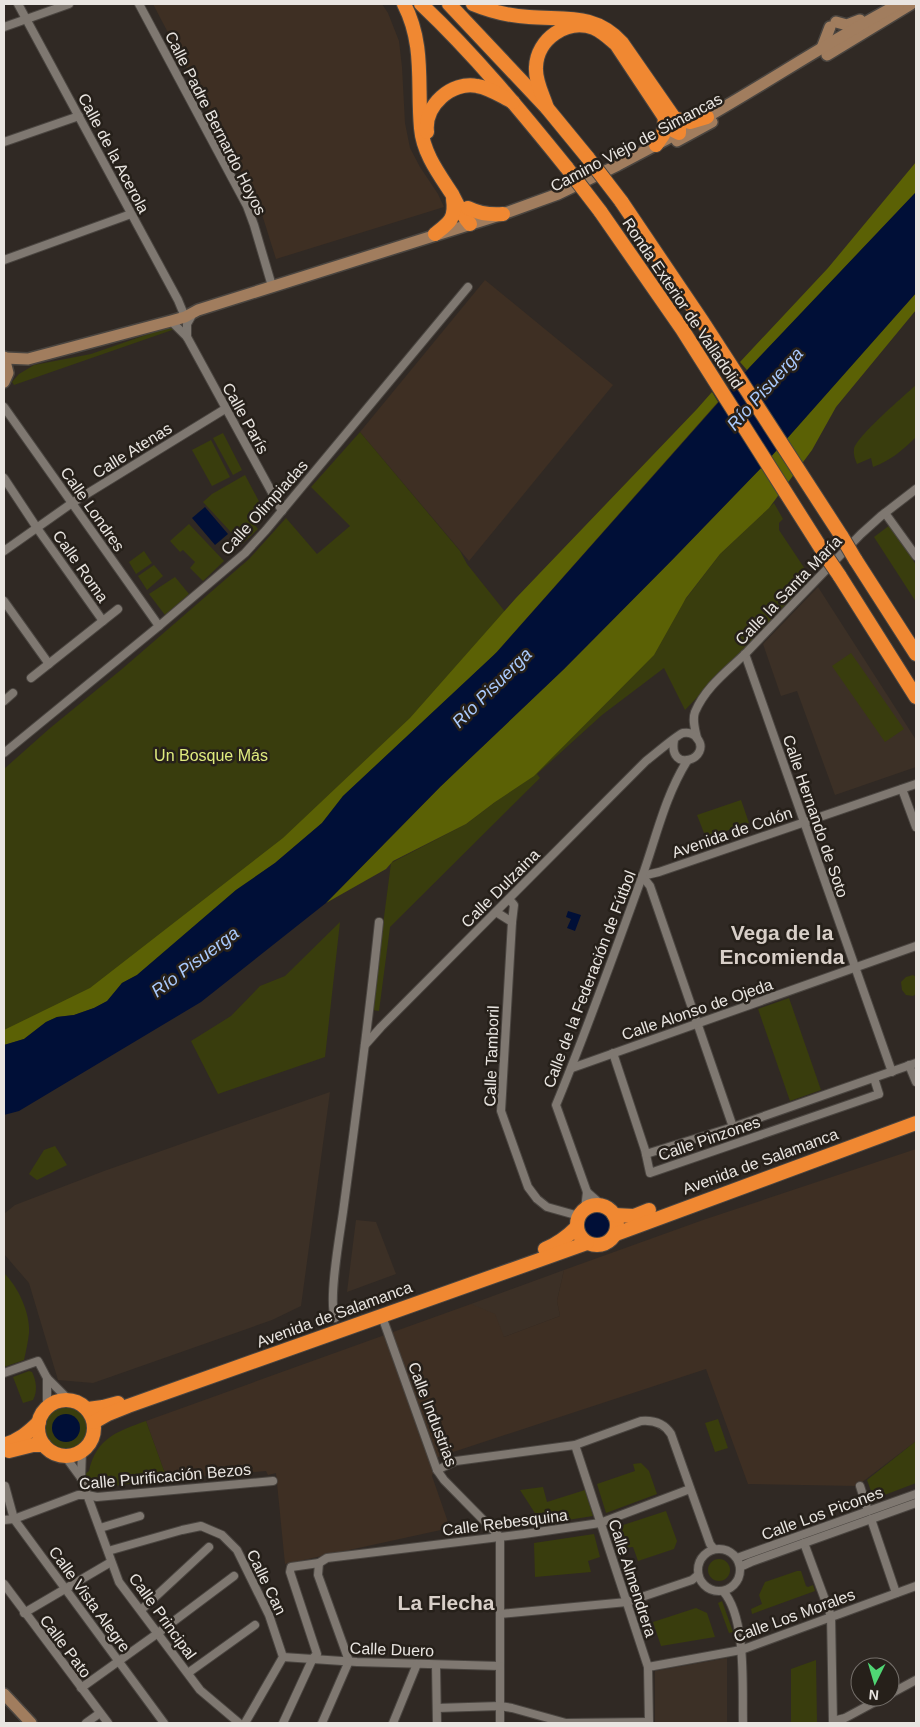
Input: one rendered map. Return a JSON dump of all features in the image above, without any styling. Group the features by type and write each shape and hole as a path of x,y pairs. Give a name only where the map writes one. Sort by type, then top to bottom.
{"highway":[{"path":"404,4 412,19 417,37 420,65 421,130 425,147 431,161 470,224"},
{"name":"Ronda Exterior de Valladolid","path":"421,4 513,102 600,211 645,274 916,697"},
{"name":"Ronda Exterior de Valladolid","path":"450,4 547,108 621,201 707,328 916,654"},
{"path":"473,4 500,13 527,17 587,21 600,25 613,32 622,42 669,118 690,122 714,117"},
{"path":"547,108 537,79 536,69 537,57 546,40 569,26 593,28 606,35 616,44 669,118 679,125 679,133"},
{"path":"470,224 468,208 435,157 427,128 430,115 436,103 446,93 469,85 491,90 513,102"},
{"path":"656,145 663,135 669,118"},
{"path":"435,234 450,222 455,210 453,196"},
{"path":"468,208 489,215 503,214"},
{"name":"Avenida de Salamanca","path":"614,1215 634,1216 916,1116"},
{"name":"Avenida de Salamanca","path":"616,1234 916,1123"},
{"path":"593,1205 603,1206 614,1215 617,1223 616,1234 609,1242 599,1246 587,1243 581,1238 580,1217 593,1205"},
{"name":"Avenida de Salamanca","path":"88,1409 103,1407 126,1400 554,1246 566,1238 580,1217"},
{"name":"Avenida de Salamanca","path":"94,1422 128,1406 587,1243"},
{"path":"4,1453 33,1445 44,1446 57,1454 65,1456 82,1451 90,1444 94,1433 94,1422 88,1409 78,1402 69,1400 58,1401 47,1407 42,1413 39,1422 39,1435 44,1446"},
{"path":"4,1445 19,1440 39,1422"}],"main road":[{"name":"Camino Viejo de Simancas","path":"4,358 28,359 225,307 553,204 617,175 714,117 840,37 898,4"},
{"name":"Camino Viejo de Simancas","path":"188,317 193,311 503,214 558,194 618,166 679,133 788,79 891,9 911,4"},
{"path":"788,79 805,64 835,44 840,37 847,37 891,9"},
{"path":"822,48 833,24 854,24 891,9"},
{"path":"573,195 678,137 679,133"},
{"path":"365,264 379,255 466,228 470,224 532,211"},
{"path":"225,307 229,303 266,291 272,286 279,287 309,278 318,278"},
{"path":"4,358 6,378"},
{"name":"Camino Viejo de Simancas","path":"6,378 28,359"},
{"path":"4,1694 31,1723"}],"street":[{"name":"Calle de la Acerola","path":"18,4 188,317"},
{"path":"4,27 69,4"},
{"name":"Calle Padre Bernardo Hoyos","path":"139,4 246,206 254,225 272,286"},
{"path":"4,142 79,116"},
{"path":"4,260 131,214"},
{"name":"Calle Olimpiadas","path":"4,753 245,553 468,287"},
{"path":"187,337 188,317"},
{"name":"Calle París","path":"172,321 187,337 282,511"},
{"name":"Calle Londres","path":"4,407 159,626"},
{"name":"Calle Atenas","path":"4,551 72,503 226,409"},
{"name":"Calle Roma","path":"4,478 103,621"},
{"name":"Calle la Santa María","path":"685,733 694,721 695,713 702,699 721,676 745,654 861,534 916,489"},
{"path":"885,513 916,556"},
{"path":"4,601 49,664"},
{"name":"Calle Roma","path":"32,678 118,609"},
{"name":"Calle Hernando de Soto","path":"745,654 892,1072"},
{"path":"4,701 13,693"},
{"path":"657,753 676,756 687,761 695,758 700,750 694,721"},
{"path":"676,756 672,748 676,737 685,733 694,735 697,738"},
{"name":"Calle Dulzaina","path":"365,1045 646,761 674,740"},
{"name":"Calle de la Federación de Fútbol","path":"676,756 678,775"},
{"name":"Calle de la Federación de Fútbol","path":"603,1206 587,1192 556,1105 572,1068 678,775 687,761"},
{"name":"Avenida de Colón","path":"642,876 659,872 916,784"},
{"path":"902,788 916,827"},
{"path":"642,876 650,886 734,1127"},
{"name":"Calle Tamboril","path":"509,899 514,905 501,1111 528,1187 537,1199 547,1206 580,1217"},
{"path":"496,912 512,922"},
{"path":"335,1318 333,1298 339,1242 379,922"},
{"name":"Calle Alonso de Ojeda","path":"572,1068 916,946"},
{"name":"Calle Pinzones","path":"613,1053 646,1154 650,1173 879,1094 874,1078"},
{"path":"646,1154 734,1127 913,1064 916,1082"},
{"name":"Calle de la Federación de Fútbol","path":"580,1217 587,1192"},
{"name":"Calle Industrias","path":"384,1322 437,1470 444,1480 500,1537"},
{"path":"4,1373 38,1361 47,1378 69,1400"},
{"path":"47,1378 47,1407"},
{"path":"437,1470 456,1461 575,1445 641,1421 651,1420 666,1427 670,1434 711,1548"},
{"name":"Calle Almendrera","path":"575,1445 648,1667 649,1723"},
{"name":"Calle Principal","path":"81,1478 82,1451"},
{"name":"Calle Principal","path":"65,1456 81,1478 119,1582 200,1690 239,1723"},
{"name":"Calle Purificación Bezos","path":"4,1520 14,1519 78,1495 97,1497 273,1481"},
{"name":"Calle Vista Alegre","path":"5,1486 14,1519 164,1723"},
{"path":"860,1486 896,1593"},
{"name":"Calle Rebesquina","path":"313,1658 317,1654 290,1568 302,1564 319,1563 327,1558 600,1523 690,1489"},
{"name":"Calle Los Picones","path":"740,1567 804,1543 916,1494"},
{"name":"Calle Los Picones","path":"736,1558 870,1515 916,1503"},
{"path":"100,1528 140,1516"},
{"name":"Calle Can","path":"108,1551 201,1526 222,1535 236,1550 269,1615 283,1657"},
{"path":"500,1537 500,1723"},
{"path":"804,1543 831,1616 833,1722 865,1707"},
{"path":"141,1610 209,1547"},
{"path":"697,1578 699,1562 711,1548 730,1551 740,1567 737,1582 727,1592"},
{"path":"24,1613 111,1562"},
{"path":"319,1563 318,1575 349,1661 322,1723"},
{"path":"81,1688 234,1576"},
{"path":"500,1614 627,1602 697,1578"},
{"path":"697,1578 710,1589 727,1592"},
{"name":"Calle Pato","path":"4,1584 108,1723"},
{"name":"Calle Los Morales","path":"648,1667 741,1650 916,1586"},
{"path":"727,1592 740,1630 743,1723"},
{"path":"188,1673 255,1625"},
{"path":"245,1723 283,1657"},
{"name":"Calle Duero","path":"283,1657 500,1666"},
{"path":"283,1723 313,1658"},
{"path":"393,1723 417,1664"},
{"path":"436,1664 437,1723"},
{"path":"900,1689 916,1680"},
{"path":"437,1708 500,1706 557,1722 649,1723"},
{"path":"86,1723 100,1713"}],"shaded area":[{"path":"153,4 382,4 388,13 399,41 405,123 410,148 444,207 276,259 260,208"},
{"path":"916,162 916,192 747,370 740,362 828,268"},
{"path":"485,280 613,385 469,561 360,432"},
{"path":"916,293 916,310 836,407 812,450 769,508 720,554 686,598 654,655 534,776 466,824 393,861 386,869 326,903 440,787 564,669 674,558 760,469"},
{"path":"712,392 718,402 494,655 343,796 322,823 275,863 236,890 137,975 122,983 108,1001 74,1015 57,1017 46,1022 24,1039 4,1045 4,1030 90,988 283,838 410,718 516,598"},
{"path":"818,587 916,740 916,767 835,795 797,691 781,696 763,644"},
{"path":"330,1092 301,1306 272,1320 93,1383 58,1380 29,1283 4,1254 5,1213 15,1205 104,1171"},
{"path":"916,1149 916,1441 857,1486 748,1484 706,1369 438,1457 432,1476 450,1528 285,1564 276,1473 268,1475 266,1471 167,1479 146,1421 471,1304 495,1314 504,1337 560,1316 557,1301 564,1270 703,1220"},
{"path":"356,1220 376,1222 396,1274 347,1292"},
{"path":"564,1270 557,1301 560,1316 504,1337 471,1304"},
{"path":"727,1658 727,1723 655,1723 655,1671"}],"green space":[{"path":"166,328 175,329 14,385 12,382 19,374 34,365 91,354"},
{"path":"916,385 916,437 896,455 879,465 873,467 871,458 857,464 854,449 857,443 882,416"},
{"name":"Un Bosque Más","path":"360,432 460,551 467,564 518,628 497,652 322,823 137,975 4,1045 4,769 249,559 286,518 317,554 350,526 311,487"},
{"path":"223,433 242,470 233,475 213,438"},
{"path":"211,440 230,477 212,486 192,450"},
{"path":"245,475 262,507 247,516 258,529 242,544 203,502 212,494"},
{"path":"774,503 783,519 779,523 779,530 811,578 685,710 664,668 602,715 537,774 540,778 390,927 379,1011 372,1010 391,863 466,824 574,735 607,702 720,554"},
{"path":"189,524 224,561 203,581 190,568 195,562 183,550 180,552 170,541"},
{"path":"890,525 916,565 916,602 874,537"},
{"path":"144,551 152,563 136,574 129,562"},
{"path":"154,565 163,576 147,590 138,576"},
{"path":"175,577 189,594 165,615 149,594"},
{"path":"851,653 904,729 885,742 832,666"},
{"path":"741,800 749,823 706,838 697,815"},
{"path":"340,922 325,1057 218,1094 191,1041 231,1016 260,986 285,976"},
{"path":"913,975 916,977 916,994 913,996 906,995 902,990 901,982 906,977"},
{"path":"789,998 821,1090 790,1101 758,1009"},
{"path":"55,1146 67,1165 37,1180 29,1174 44,1150"},
{"path":"4,1273 14,1285 22,1300 29,1325 29,1333 24,1360 4,1367"},
{"path":"29,1371 32,1372 35,1378 36,1393 33,1400 23,1403 13,1377"},
{"path":"61,1405 71,1405 85,1415 89,1428 85,1441 79,1447 71,1451 61,1451 47,1441 43,1433 43,1423 53,1409"},
{"path":"718,1419 728,1448 715,1452 705,1423"},
{"path":"146,1421 167,1479 90,1489 85,1474 89,1471 92,1460 103,1443 126,1428"},
{"path":"916,1441 916,1483 874,1499 867,1480"},
{"path":"641,1463 649,1471 657,1494 606,1513 597,1484 635,1471 633,1464"},
{"path":"543,1487 547,1502 585,1490 593,1516 542,1524 520,1490"},
{"path":"666,1511 677,1541 674,1549 638,1561 633,1547 622,1548 614,1528"},
{"path":"594,1534 600,1557 588,1561 591,1572 535,1577 534,1543"},
{"path":"719,1559 727,1562 730,1570 727,1578 719,1581 711,1578 708,1570 711,1562"},
{"path":"801,1571 806,1586 813,1585 815,1591 752,1614 751,1609 762,1604 759,1595 765,1582"},
{"path":"722,1601 733,1632 729,1633 718,1603"},
{"path":"696,1608 707,1613 715,1637 661,1646 653,1622"},
{"path":"816,1660 817,1723 791,1723 791,1669"}],"water":[{"name":"Río Pisuerga","path":"916,192 916,293 760,469 674,558 564,669 440,787 326,903 201,1002 19,1111 4,1115 4,1045 24,1039 46,1022 57,1017 74,1015 107,1001 122,983 137,975 236,890 275,863 322,823 343,796 497,652 750,367"},
{"path":"205,507 228,534 215,545 192,518"},
{"path":"568,911 581,915 575,931 567,928 571,919 566,917"},
{"path":"596,1210 606,1214 610,1224 606,1234 596,1238 586,1234 582,1224 586,1214"},
{"path":"66,1414 76,1418 80,1428 76,1438 66,1442 56,1438 52,1428 56,1418"}],"district":[{"name":"Vega de la Encomienda","path":"782,945"},
{"name":"La Flecha","path":"446,1603"}]}
